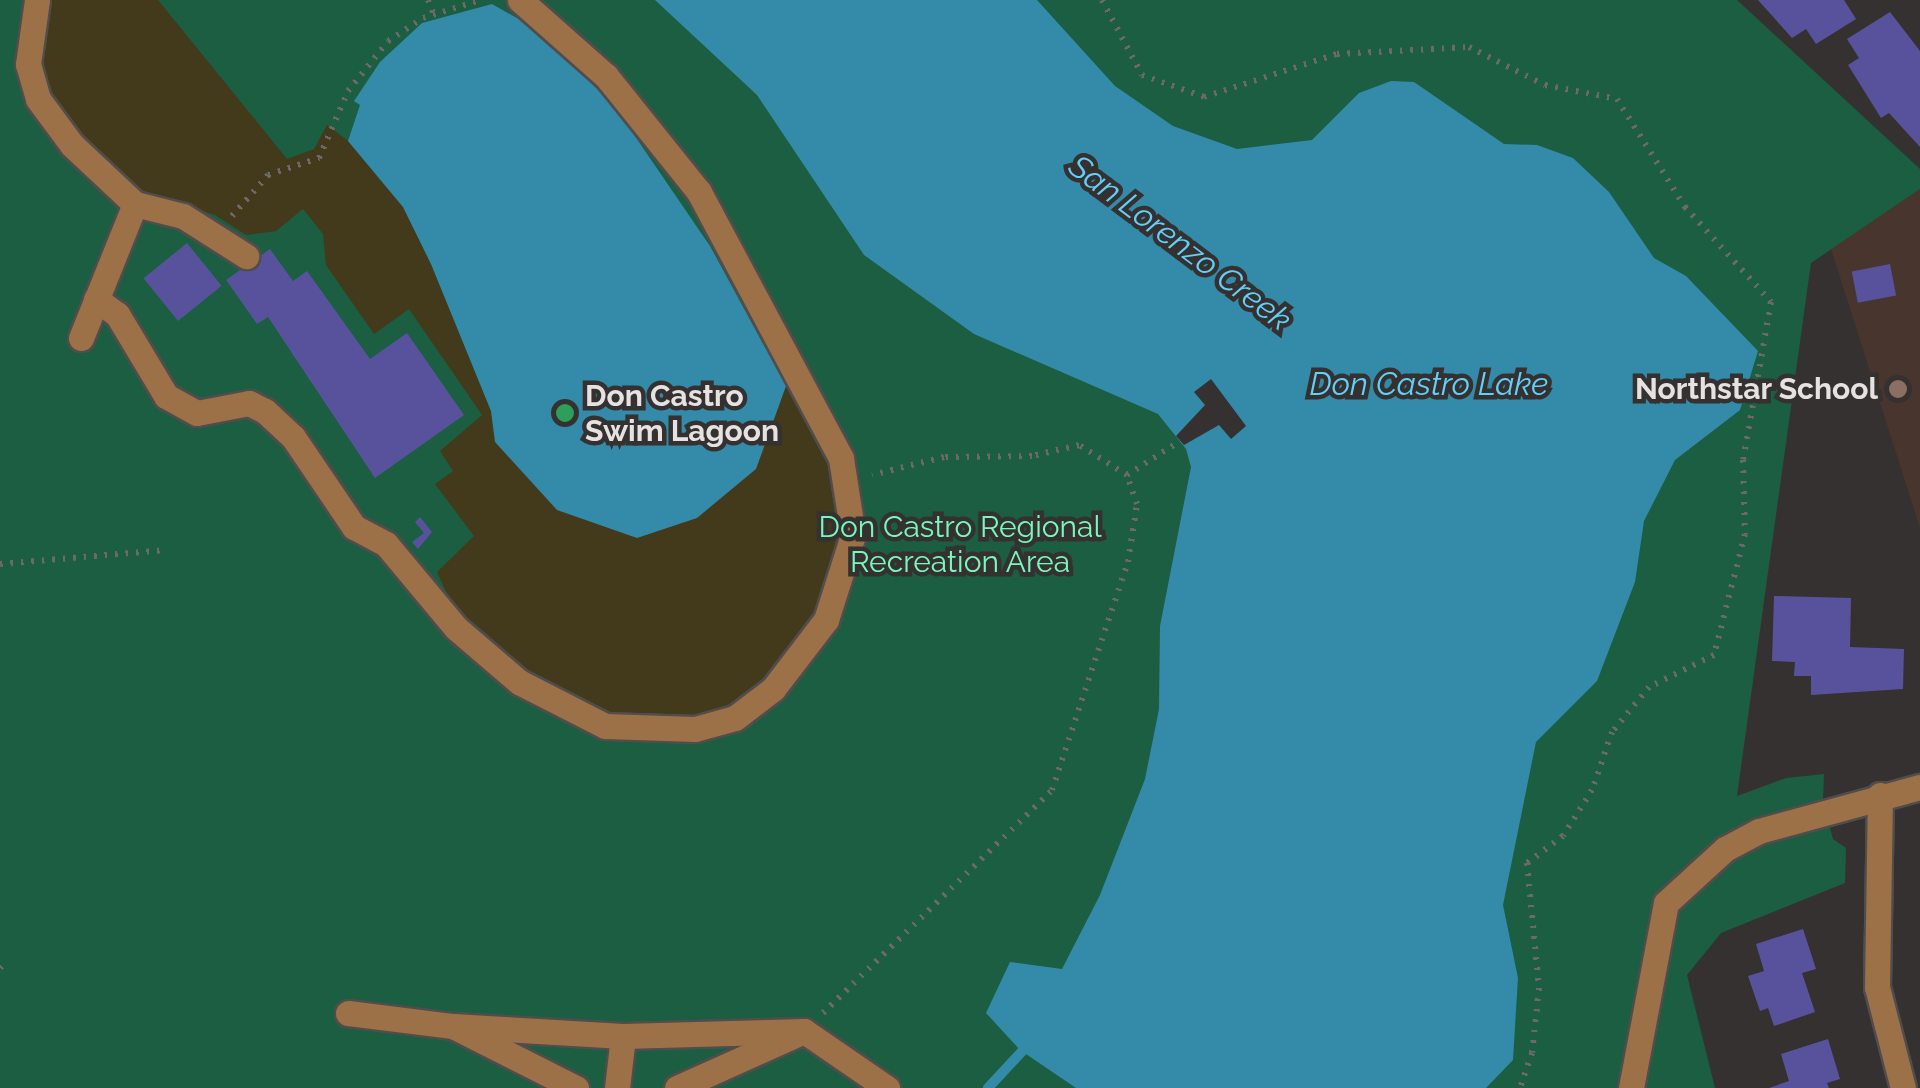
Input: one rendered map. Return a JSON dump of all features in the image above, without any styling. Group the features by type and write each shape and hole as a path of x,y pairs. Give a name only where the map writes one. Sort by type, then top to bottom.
{"street":[{"path":"37,0 28,64 38,99 104,182 135,204 184,216 220,234 246,256"},
{"path":"96,299 117,314 166,396 197,413 249,402 265,411 293,437 354,527 386,544 456,628 519,682 605,726 695,729 734,718 773,689 805,654 832,607 853,535 850,488 802,375 699,192 606,76 520,0"},
{"path":"81,338 135,204"},
{"path":"1630,1088 1666,903 1724,849 1759,830 1920,787"},
{"path":"1880,795 1878,987 1903,1088"},
{"path":"348,1013 390,1014 454,1026 622,1036 804,1031 887,1088"},
{"path":"454,1026 576,1088"},
{"path":"677,1088 804,1031"},
{"path":"617,1088 622,1036"}],"path":[{"path":"428,0 434,15"},
{"path":"220,234 255,183 319,158 364,66 406,27 481,0"},
{"path":"1102,0 1142,75 1204,96 1337,54 1469,46 1544,85 1617,99 1685,207 1772,302 1742,460 1745,534 1714,655 1649,688 1612,732 1592,790 1563,836 1527,863 1539,988 1532,1053 1520,1088"},
{"path":"1127,475 1180,441"},
{"path":"804,1031 1052,790 1128,562 1137,504 1127,475 1079,445 1032,456 907,464 850,488"},
{"path":"0,564 165,550"}],"shaded area":[{"name":"Northstar School","path":"1920,189 1920,528 1831,249"}],"green space":[{"name":"Don Castro Regional Recreation Area","path":"0,0 1737,0 1920,169 1920,189 1811,263 1737,796 1786,778 1824,774 1823,802 1833,839 1846,848 1845,883 1721,933 1687,975 1715,1088 0,1088"}],"sand":[{"path":"48,0 158,0 287,159 314,149 327,125 348,141 403,207 431,264 491,411 495,442 790,375 837,466 843,529 836,572 795,656 722,716 678,722 615,717 570,699 524,668 454,609 437,572 474,536 435,484 453,471 440,451 482,415 409,309 374,334 326,265 323,234 303,209 276,231 246,235 215,215 133,190 105,165 46,94 37,66"}],"water":[{"name":"Don Castro Lake","path":"655,0 1037,0 1115,86 1173,126 1237,149 1312,140 1359,93 1391,81 1414,82 1504,144 1537,145 1573,158 1609,192 1654,258 1686,276 1758,351 1740,410 1675,460 1644,521 1635,582 1597,681 1536,742 1503,905 1518,978 1513,1060 1486,1088 1076,1088 1020,1050 986,1013 1010,962 1062,969 1100,895 1145,779 1159,709 1160,626 1191,467 1186,449 1158,414 974,334 864,255 757,95"},
{"name":"Don Castro Swim Lagoon","path":"492,4 531,26 613,104 710,246 765,347 775,348 790,375 756,469 697,518 637,538 557,510 495,442 491,411 431,264 403,207 348,141 360,105 354,101 380,62 422,23"}],"pier":[{"path":"1211,379 1246,426 1231,439 1219,425 1184,445 1176,436 1205,405 1194,392"}],"building":[{"path":"1758,0 1844,0 1856,19 1816,44 1806,29 1792,38"},
{"path":"1890,12 1920,51 1920,147 1889,113 1881,118 1848,65 1859,58 1847,39"},
{"path":"187,243 222,286 178,321 143,278"},
{"path":"270,249 293,281 307,271 370,359 407,333 464,415 375,478 268,317 257,324 226,280"},
{"path":"1890,264 1896,295 1858,303 1852,271"},
{"path":"420,517 432,532 418,549 412,542 424,533 415,522"},
{"path":"1774,596 1851,598 1850,647 1904,649 1903,689 1811,695 1811,676 1794,676 1795,662 1772,661"},
{"path":"1803,929 1816,969 1802,973 1815,1012 1774,1026 1768,1008 1760,1011 1748,976 1764,971 1756,944"},
{"path":"1828,1039 1840,1079 1827,1083 1829,1088 1769,1088 1789,1081 1781,1054"}],"waterway":[{"name":"San Lorenzo Creek","path":"988,1088 1028,1045"}],"place":[{"name":"Northstar School","path":"1898,389"},
{"name":"Don Castro Swim Lagoon","path":"565,413"}]}
